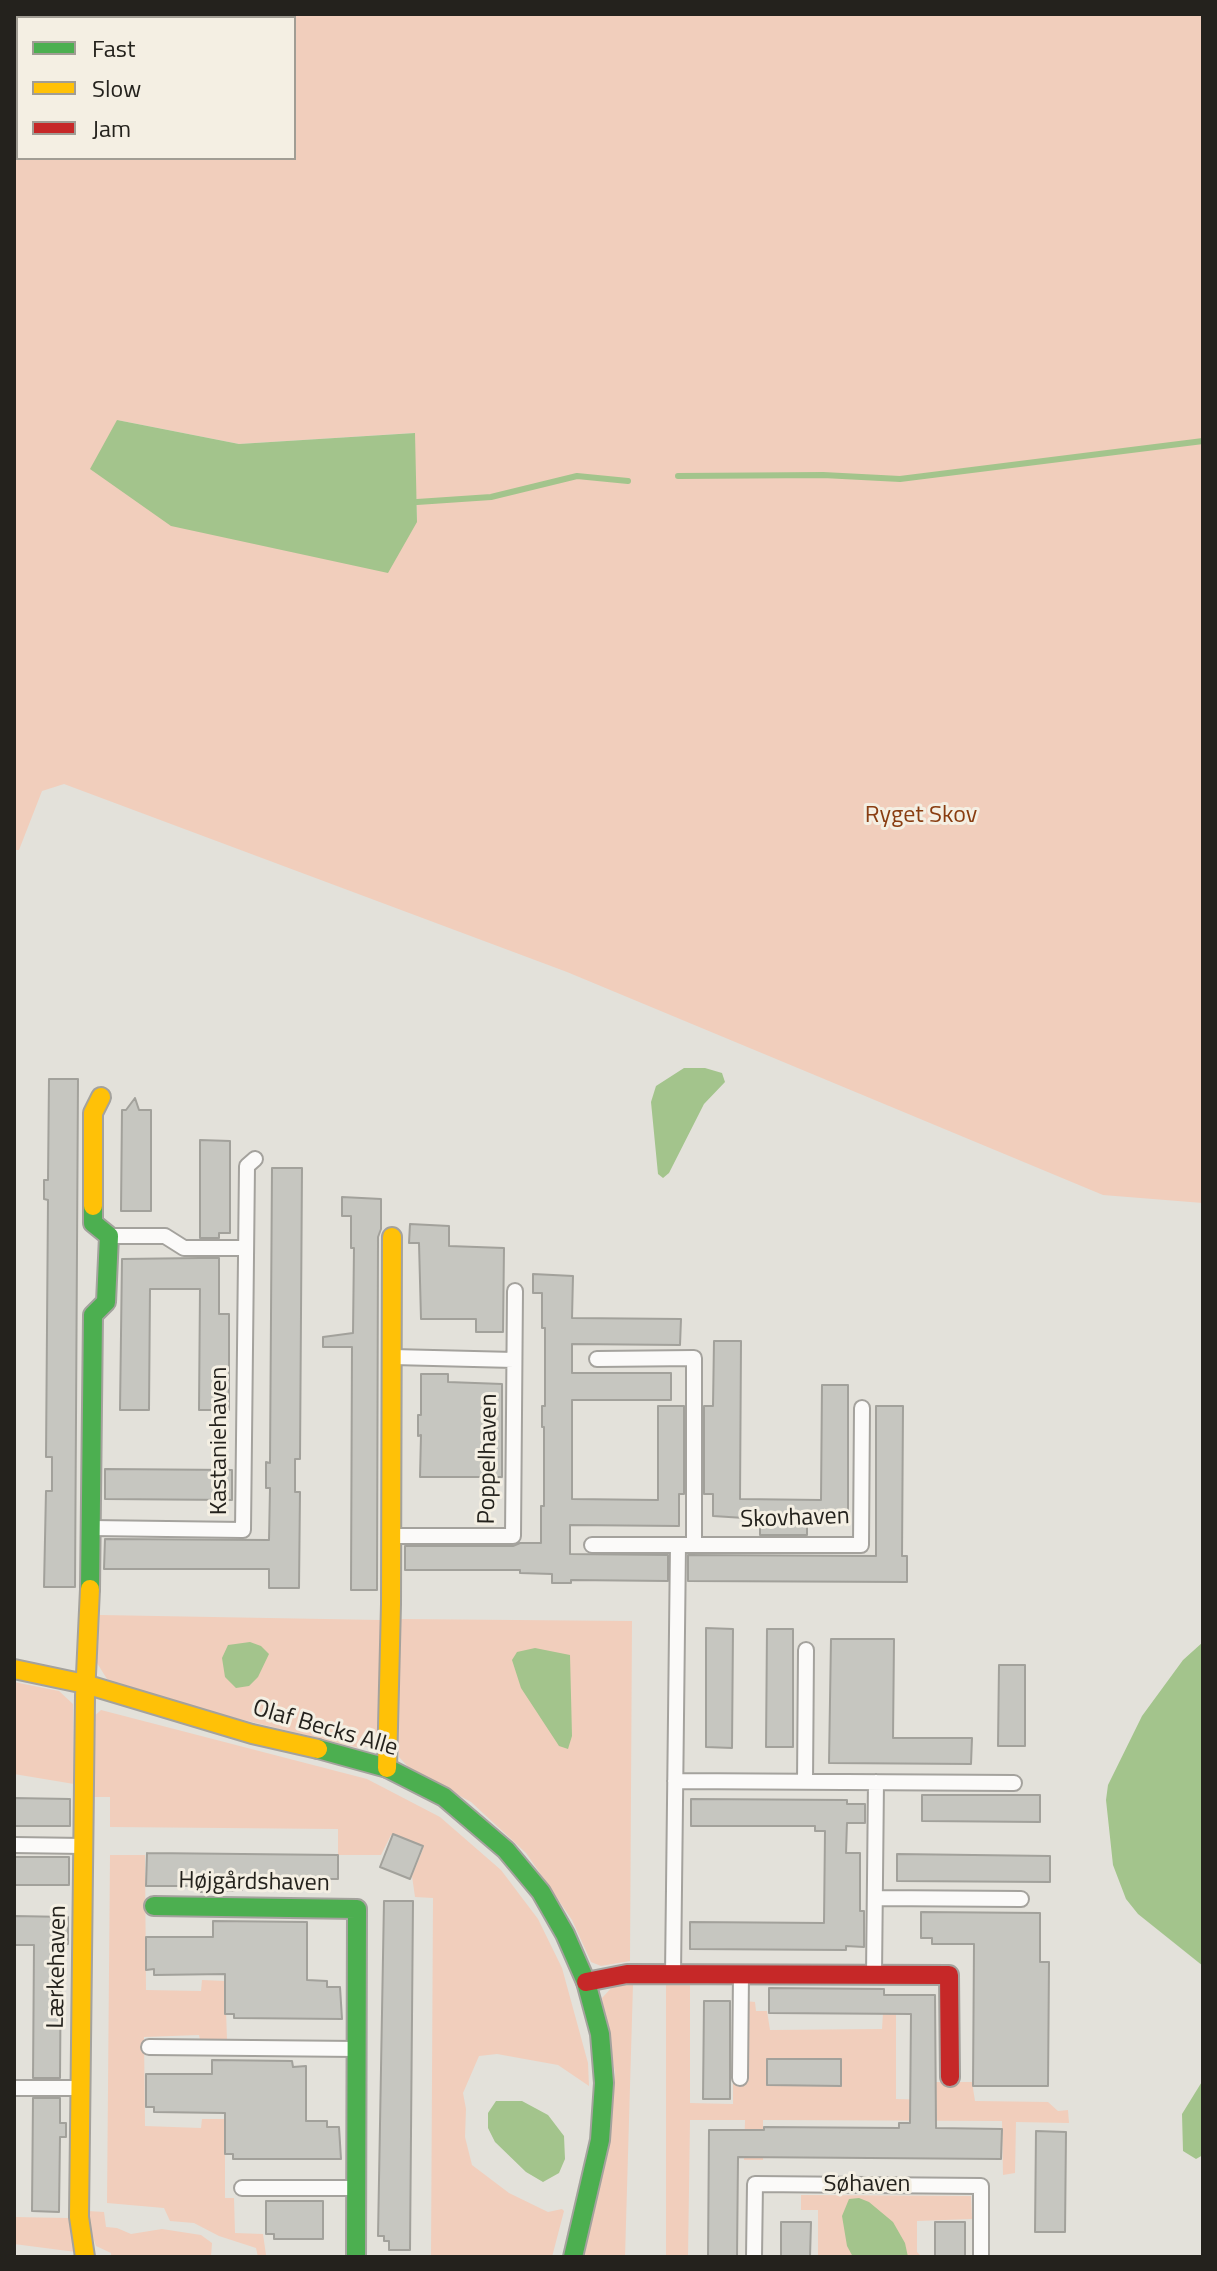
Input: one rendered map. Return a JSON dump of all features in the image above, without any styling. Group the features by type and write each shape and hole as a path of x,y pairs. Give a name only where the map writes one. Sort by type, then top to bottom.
{"street":[{"path":"101,1097 93,1113 93,1223 109,1236 165,1236 184,1248 246,1248"},
{"name":"Kastaniehaven","path":"91,1528 243,1530 247,1166 255,1159"},
{"path":"85,1684 91,1528 93,1315 106,1302 109,1236"},
{"path":"387,1768 392,1536 392,1237"},
{"name":"Poppelhaven","path":"392,1536 513,1536 515,1291"},
{"name":"Poppelhaven","path":"393,1357 514,1360"},
{"path":"597,1359 694,1358 694,1545"},
{"name":"Skovhaven","path":"592,1545 861,1545 862,1408"},
{"path":"673,1974 678,1545"},
{"path":"805,1782 806,1650"},
{"name":"Olaf Becks Alle","path":"14,1669 85,1684 252,1734 343,1754 387,1768 444,1797 506,1850 541,1892 565,1934 586,1982 600,2034 604,2083 600,2140 573,2257"},
{"name":"Lærkehaven","path":"85,1684 79,2217 85,2257"},
{"path":"675,1781 1014,1783"},
{"path":"874,1975 876,1782"},
{"path":"14,1845 83,1846"},
{"path":"875,1898 1021,1899"},
{"name":"Højgårdshaven","path":"154,1906 357,1909 356,2257"},
{"path":"586,1982 627,1974 949,1975 950,2077"},
{"path":"740,2078 741,1974"},
{"path":"149,2047 357,2049"},
{"path":"14,2088 80,2088"},
{"name":"Søhaven","path":"754,2257 755,2184 770,2184 981,2186 981,2257"},
{"path":"242,2188 356,2188"}],"green space":[{"name":"Ryget Skov","path":"14,14 1203,14 1203,1203 1103,1195 567,972 64,784 42,791 19,850 14,850","holes":["117,420 239,444 414,433 417,522"]},
{"path":"100,1615 381,1620 382,1733 372,1745 359,1748 194,1708 107,1679 97,1663"},
{"path":"399,1619 632,1621 630,1961 601,1966 591,1962 572,1920 526,1853 471,1802 410,1769 399,1757 395,1725"},
{"path":"14,1682 59,1691 73,1704 74,1784 14,1774"},
{"path":"101,1710 367,1779 440,1817 501,1870 538,1919 562,1968 588,2063 589,2086 558,2065 497,2054 479,2056 463,2093 465,2137 472,2165 509,2193 548,2212 564,2211 552,2257 431,2257 433,1898 415,1897 412,1876 423,1849 391,1835 381,1855 338,1855 338,1829 110,1827 110,1797 90,1797 92,1718"},
{"path":"110,1855 145,1855 146,1990 201,1991 202,1980 225,1981 227,2040 200,2040 199,2035 144,2037 145,2126 201,2128 202,2119 225,2119 225,2198 234,2198 235,2233 263,2234 266,2255 336,2257 258,2257 256,2248 219,2236 194,2223 170,2221 164,2208 107,2203"},
{"path":"690,1982 690,2103 733,2104 733,2082 744,2080 745,2001 755,2002 756,2011 767,2011 770,2030 882,2029 883,2013 896,2014 896,2099 934,2100 935,2082 972,2082 975,2101 1048,2102 1058,2111 1068,2110 1069,2123 1016,2122 1015,2173 1003,2175 1002,2121 763,2120 763,2160 744,2160 745,2120 690,2120 688,2257 666,2257 666,1983"},
{"path":"633,1984 625,2257 584,2257 610,2130 615,2073 602,1998 614,1985"},
{"path":"801,2195 971,2196 972,2219 917,2221 917,2252 922,2257 818,2257 818,2210 801,2210"},
{"path":"88,2211 104,2212 106,2227 131,2234 162,2229 201,2235 212,2243 211,2257 111,2257 111,2253 96,2246"},
{"path":"14,2217 68,2218 76,2252 14,2244"}],"shaded area":[{"path":"117,420 239,444 415,433 417,522 388,573 171,526 90,469"},
{"path":"684,1068 705,1068 722,1073 725,1082 704,1104 669,1173 663,1178 658,1174 651,1102 656,1086"},
{"path":"250,1642 261,1646 269,1654 258,1677 249,1686 236,1688 225,1677 222,1658 228,1645"},
{"path":"1203,1642 1203,1966 1138,1914 1126,1899 1113,1865 1106,1800 1108,1785 1142,1716 1183,1660"},
{"path":"535,1648 570,1655 572,1736 568,1749 559,1746 521,1688 512,1660 517,1652"},
{"path":"1203,2080 1203,2155 1196,2159 1183,2151 1182,2114"},
{"path":"496,2101 522,2101 548,2115 564,2136 565,2159 559,2173 543,2182 526,2172 495,2142 488,2128 488,2113"},
{"path":"859,2198 869,2202 893,2222 905,2243 908,2257 853,2257 847,2246 842,2216 849,2199"}],"building":[{"path":"49,1079 78,1079 75,1587 44,1587 46,1491 52,1491 52,1457 46,1457 48,1200 44,1199 44,1180 48,1180"},
{"path":"135,1098 139,1110 151,1110 151,1211 121,1211 122,1110 126,1110"},
{"path":"200,1140 230,1141 230,1233 219,1233 219,1238 200,1238"},
{"path":"272,1168 302,1168 300,1459 295,1459 295,1492 300,1492 299,1588 269,1588 269,1569 104,1569 105,1539 269,1540 270,1488 266,1488 266,1462 270,1463"},
{"path":"342,1197 381,1199 378,1237 377,1590 351,1590 352,1347 323,1347 323,1337 353,1333 354,1248 351,1248 351,1216 342,1216"},
{"path":"410,1224 449,1226 449,1246 504,1248 503,1332 476,1332 476,1319 421,1319 419,1243 409,1243"},
{"path":"219,1258 219,1314 229,1314 229,1410 199,1410 200,1289 150,1289 149,1410 120,1410 122,1259"},
{"path":"533,1274 573,1276 572,1318 681,1319 680,1345 572,1344 572,1373 671,1373 671,1400 572,1400 572,1499 658,1500 658,1406 684,1406 684,1494 679,1494 679,1526 570,1525 570,1554 668,1555 668,1581 571,1580 571,1583 552,1583 552,1574 520,1573 520,1570 405,1570 405,1546 541,1543 545,1328 542,1328 542,1293 533,1293"},
{"path":"714,1341 741,1341 740,1499 821,1500 822,1385 848,1385 848,1519 810,1519 807,1535 760,1535 760,1519 713,1516 713,1494 704,1494 704,1406 713,1406"},
{"path":"421,1374 448,1374 448,1382 502,1384 502,1477 420,1477 418,1415 421,1415"},
{"path":"876,1406 903,1406 902,1556 907,1556 907,1582 688,1581 688,1555 876,1556"},
{"path":"105,1469 232,1470 232,1500 105,1499"},
{"path":"706,1628 733,1629 732,1748 706,1747"},
{"path":"767,1629 793,1629 793,1747 766,1747"},
{"path":"831,1639 894,1639 893,1738 972,1738 971,1764 829,1763"},
{"path":"999,1665 1025,1665 1025,1746 998,1746"},
{"path":"922,1795 1040,1795 1040,1822 922,1821"},
{"path":"14,1798 70,1799 70,1826 14,1826"},
{"path":"691,1799 847,1800 847,1804 865,1804 865,1823 847,1823 846,1853 860,1853 860,1911 864,1911 864,1947 846,1946 846,1950 690,1949 690,1922 824,1923 825,1831 815,1831 815,1826 691,1826"},
{"path":"393,1834 423,1846 410,1879 380,1867"},
{"path":"147,1853 338,1855 338,1879 329,1879 329,1884 242,1884 242,1890 200,1892 200,1886 146,1886"},
{"path":"897,1854 1050,1856 1050,1882 897,1881"},
{"path":"14,1857 69,1857 69,1885 14,1885"},
{"path":"384,1901 413,1901 410,2250 389,2250 389,2241 384,2241 384,2236 378,2236"},
{"path":"921,1912 1040,1913 1040,1962 1049,1962 1048,2086 973,2086 974,1944 932,1944 932,1938 921,1938"},
{"path":"14,1916 68,1917 68,1944 61,1944 60,2078 33,2078 34,1945 14,1945"},
{"path":"213,1921 307,1922 307,1980 327,1981 327,1987 340,1987 342,2019 234,2018 234,2014 225,2014 225,1974 154,1975 154,1969 146,1970 146,1937 213,1937"},
{"path":"769,1988 884,1989 884,1995 935,1995 936,2128 1002,2129 1001,2159 738,2157 737,2257 708,2257 709,2130 764,2130 764,2127 899,2128 899,2123 910,2123 911,2014 769,2013"},
{"path":"704,2001 730,2001 730,2099 703,2099"},
{"path":"767,2059 841,2059 841,2086 767,2085"},
{"path":"212,2060 292,2061 293,2067 306,2066 306,2121 327,2121 327,2127 339,2127 341,2159 233,2159 233,2154 225,2154 225,2113 154,2112 154,2107 146,2107 146,2074 212,2074"},
{"path":"33,2098 60,2098 60,2123 66,2123 66,2137 60,2137 59,2212 32,2211"},
{"path":"1036,2131 1066,2132 1065,2232 1035,2232"},
{"path":"266,2201 323,2201 323,2239 274,2239 274,2234 266,2234"},
{"path":"781,2222 811,2222 810,2257 781,2257"},
{"path":"935,2222 965,2222 965,2257 935,2257"}],"waterway":[{"path":"678,476 823,475 900,479 1203,441"},
{"path":"417,502 491,497 577,476 628,481"}],"traffic: fast":[{"path":"90,1589 93,1315 106,1302 109,1236 93,1223 93,1206"},
{"path":"318,1749 387,1768 444,1797 506,1850 541,1892 565,1934 586,1982 600,2034 604,2083 600,2140 573,2257"},
{"path":"154,1906 357,1909 356,2257"}],"traffic: slow":[{"path":"93,1206 93,1113 101,1097"},
{"path":"387,1768 391,1604 392,1237"},
{"path":"85,2257 79,2217 85,1696 90,1589"},
{"path":"14,1669 85,1684 252,1734 318,1749"}],"traffic: jam":[{"path":"586,1982 627,1974 949,1975 950,2077"}]}
